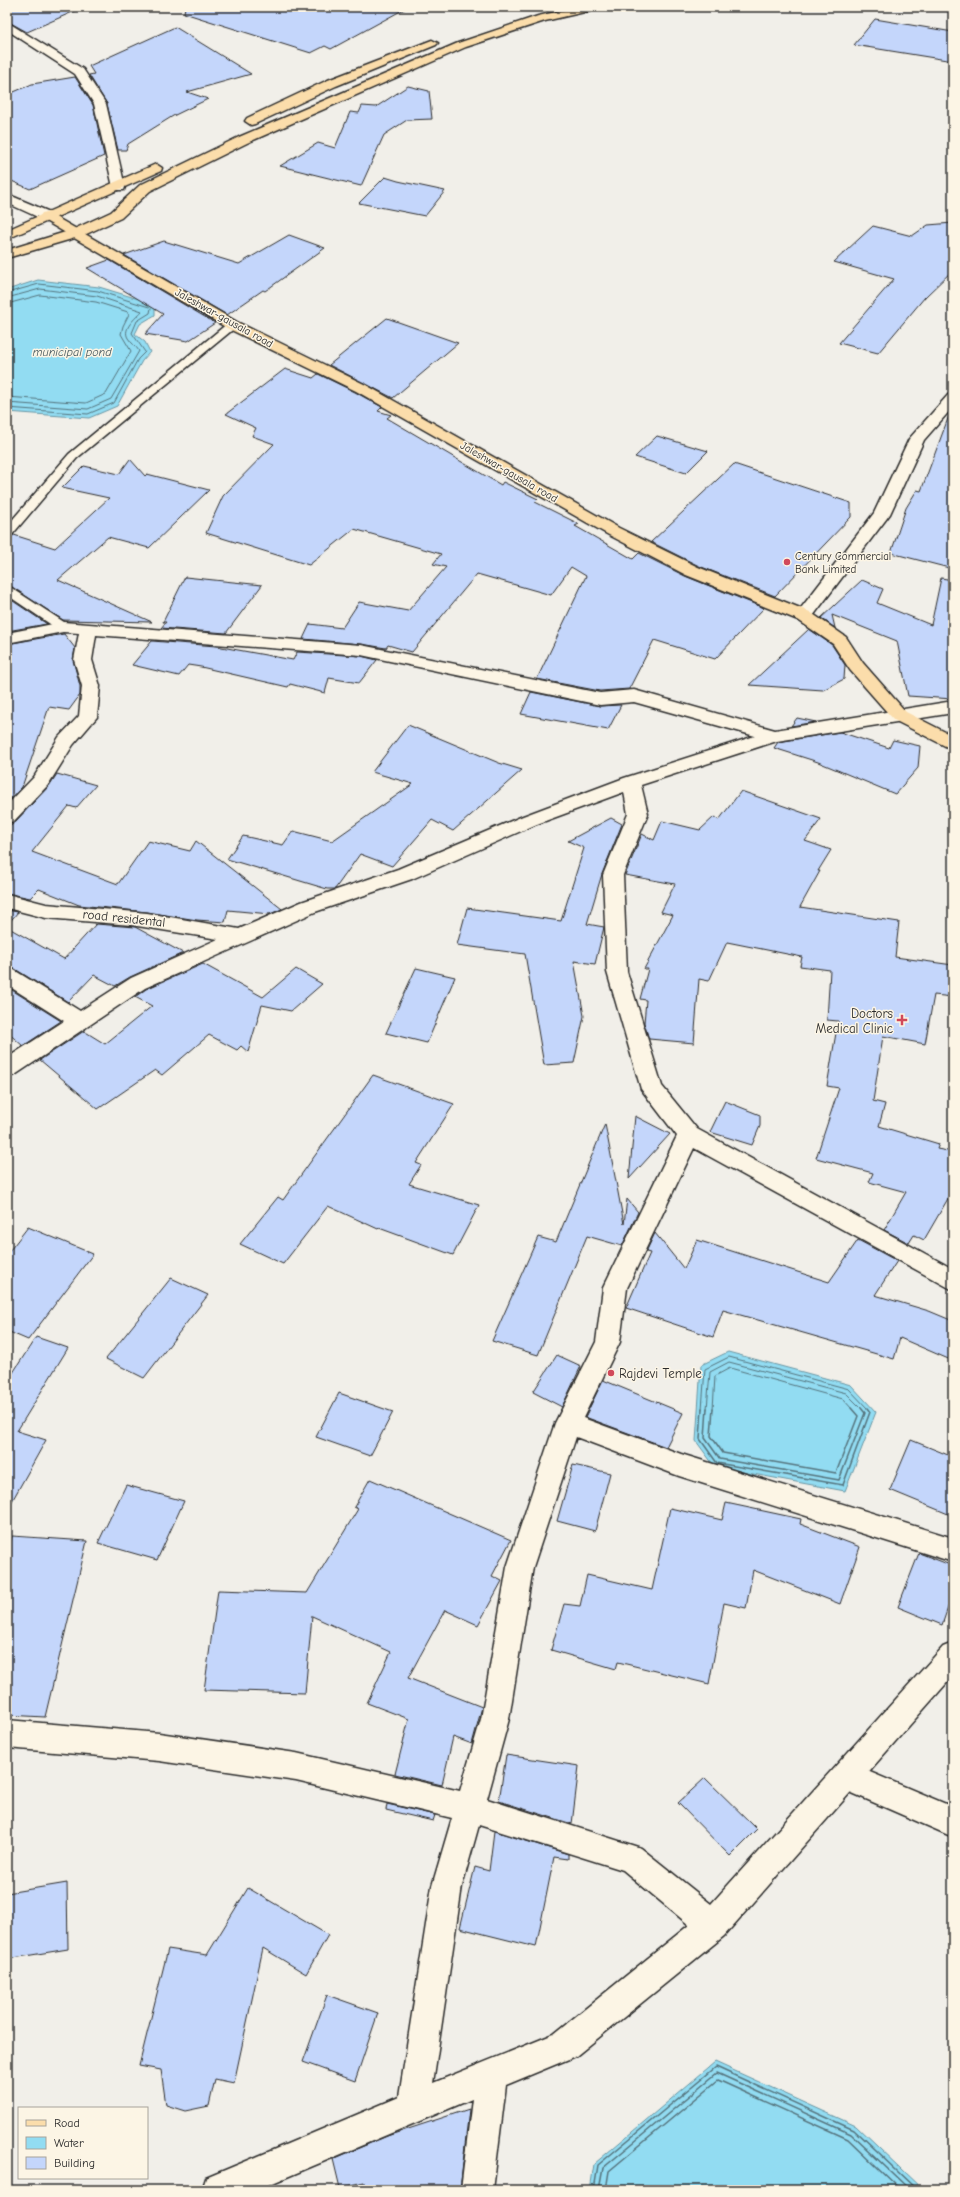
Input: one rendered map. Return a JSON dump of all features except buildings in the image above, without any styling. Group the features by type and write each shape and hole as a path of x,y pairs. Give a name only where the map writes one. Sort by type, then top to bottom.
{"main road":[{"path":"521,12 540,7"},
{"path":"7,254 77,233 116,215 145,188 243,140 462,45 542,18 594,7"},
{"path":"456,35 492,22"},
{"path":"241,126 332,83 441,40"},
{"path":"7,235 47,216 119,187 166,163"},
{"name":"Jaleshwar-gausala road","path":"47,216 232,325 361,388 613,531 685,568 804,616 840,641 856,666 900,716 953,744"}],"street":[{"path":"7,25 79,72 100,104 119,187"},
{"path":"7,198 47,216"},
{"path":"804,616 882,514 917,439 953,398"},
{"path":"7,638 63,627 362,650 600,699 634,696 775,736"},
{"path":"7,817 41,781 66,742 88,717 91,686 83,660 88,630"},
{"path":"7,1069 81,1022 138,983 308,907 405,874 530,820 631,782 775,736 953,707"},
{"path":"631,782 638,814 613,875 617,972 652,1089 689,1135 953,1280"},
{"name":"road residental","path":"7,901 24,908 114,916 187,925 241,937"},
{"path":"7,975 81,1022"},
{"path":"413,2107 447,1886 495,1719 520,1567 568,1423 608,1342 615,1288 689,1135"},
{"path":"568,1423 679,1465 953,1550"},
{"path":"218,2190 413,2107 565,2045 714,1925 953,1656"},
{"path":"7,1734 158,1747 296,1766 470,1808 631,1858 714,1925"},
{"path":"846,1776 953,1822"},
{"path":"477,2190 491,2075"}],"lane":[{"path":"7,533 73,456 232,325"},
{"path":"7,589 63,627"}],"water":[{"name":"municipal pond","path":"38,280 99,287 155,304 155,315 140,324 135,334 145,342 150,352 142,361 117,406 89,418 7,412 7,290"},
{"path":"728,1352 851,1385 876,1412 845,1491 715,1467 696,1441 701,1365"},
{"path":"715,2062 856,2126 923,2190 590,2190 594,2164"}],"place":[{"name":"Century Commercial Bank Limited","path":"787,562"},
{"name":"Doctors Medical Clinic","path":"902,1020"},
{"name":"Rajdevi Temple","path":"611,1373"}]}
